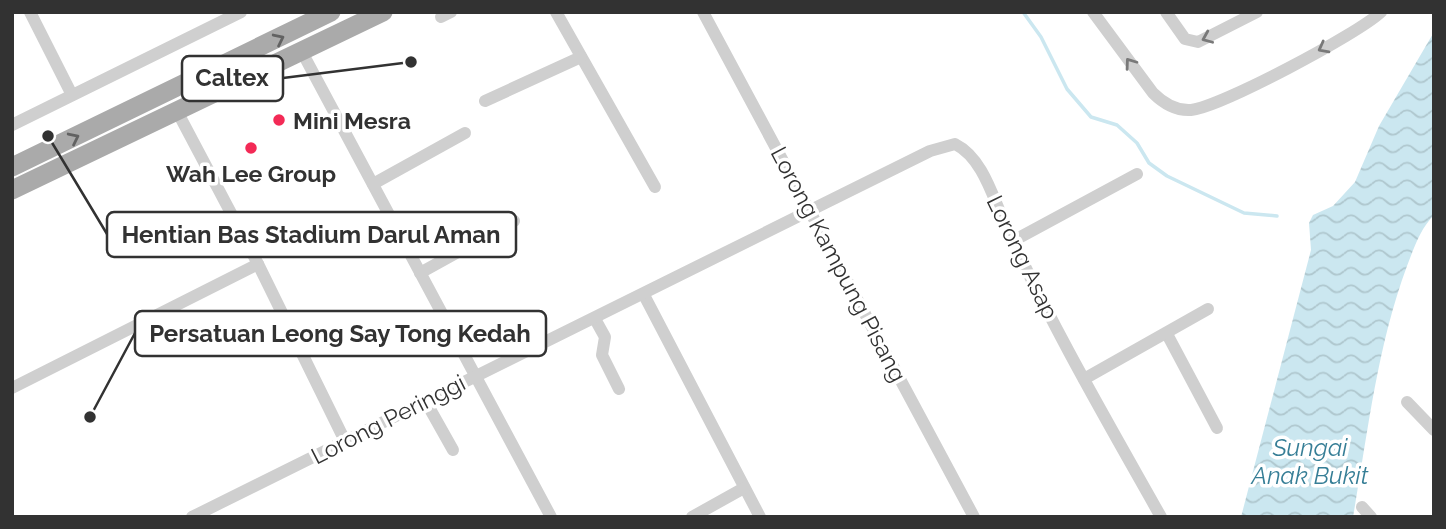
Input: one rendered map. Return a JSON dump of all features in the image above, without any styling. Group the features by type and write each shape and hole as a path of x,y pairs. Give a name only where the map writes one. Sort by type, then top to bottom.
{"main road":[{"path":"12,167 331,12"},
{"path":"12,190 178,113 383,12"}],"street":[{"path":"30,12 72,95"},
{"path":"12,125 241,12"},
{"path":"556,12 655,187"},
{"name":"Lorong Kampung Pisang","path":"703,12 974,517"},
{"path":"1093,12 1153,93 1162,102 1188,110 1210,106 1243,90 1340,39 1381,12"},
{"path":"1166,12 1185,38 1198,43 1257,12"},
{"path":"302,52 461,352 477,374 551,517"},
{"path":"485,101 581,57"},
{"path":"178,113 258,264 345,441"},
{"path":"373,184 465,133"},
{"name":"Lorong Asap","path":"810,210 930,151 956,144 979,166 1013,241 1084,379 1161,517"},
{"path":"1013,241 1137,174"},
{"name":"Lorong Peringgi","path":"192,517 210,513 477,374 644,295 810,210"},
{"path":"420,273 514,220"},
{"path":"12,388 258,264"},
{"path":"644,295 760,517"},
{"path":"1084,379 1208,309"},
{"path":"595,318 605,337 601,355 619,389"},
{"path":"1167,334 1217,429"},
{"path":"426,402 453,450"},
{"path":"1407,402 1434,430"},
{"path":"692,517 744,488"},
{"path":"1362,507 1371,517"}],"water":[{"name":"Sungai Anak Bukit","path":"1434,32 1434,215 1415,246 1388,327 1374,390 1353,517 1241,517 1311,250 1309,223 1313,215 1333,206 1355,182 1379,126"}],"waterway":[{"path":"1023,12 1041,37 1067,89 1091,117 1117,125 1137,143 1149,163 1167,176 1244,213 1277,216"}],"place":[{"name":"Caltex","path":"411,62"},
{"name":"Mini Mesra","path":"279,120"},
{"name":"Hentian Bas Stadium Darul Aman","path":"48,136"},
{"name":"Wah Lee Group","path":"251,148"},
{"name":"Persatuan Leong Say Tong Kedah","path":"90,417"}]}
